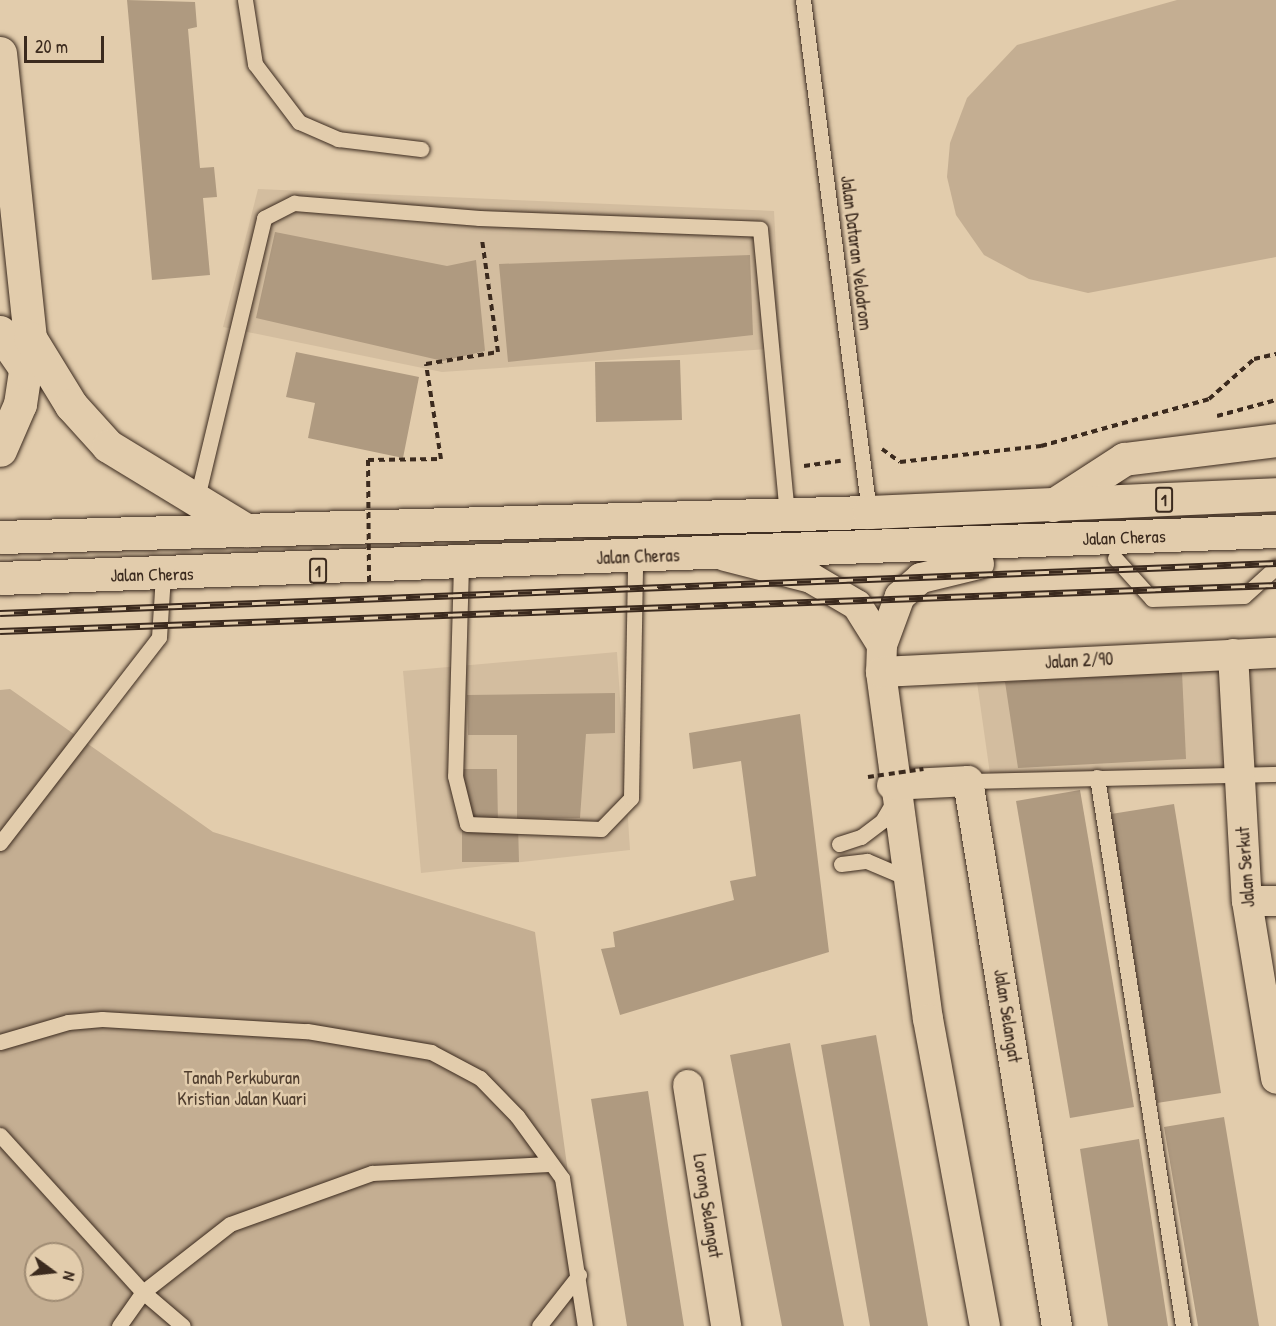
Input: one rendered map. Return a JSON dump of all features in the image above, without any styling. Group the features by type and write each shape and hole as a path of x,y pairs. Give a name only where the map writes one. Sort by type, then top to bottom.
{"main road":[{"path":"0,53 15,335 27,371 0,450"},
{"path":"15,335 71,405 108,446 196,502 246,530"},
{"path":"1053,505 1124,459 1276,440"},
{"name":"Jalan Cheras","path":"0,537 869,512 1276,494"},
{"name":"Jalan Cheras","path":"0,579 461,565 1276,531"},
{"path":"909,546 979,564 1276,550"}],"street":[{"path":"717,554 812,578 857,605 882,659"},
{"path":"979,564 921,579 900,596 882,659 885,787 907,878 985,1326"},
{"name":"Jalan 2/90","path":"882,659 1276,653"},
{"name":"Jalan Serkut","path":"1233,654 1247,901 1276,1079"},
{"path":"885,787 968,781"},
{"name":"Jalan Selangat","path":"968,781 1057,1326"},
{"path":"1247,901 1276,901"},
{"name":"Lorong Selangat","path":"687,1085 726,1326"}],"lane":[{"path":"245,0 255,64 299,122 338,139 420,149"},
{"name":"Jalan Dataran Velodrom","path":"803,0 869,512"},
{"path":"196,502 264,218 294,203 478,218 760,229 786,468 787,514"},
{"path":"461,565 455,776 467,824 601,829 631,798 635,558"},
{"path":"1115,558 1152,599 1244,596 1276,567"},
{"path":"0,843 159,637 163,575"},
{"path":"968,781 1276,774"},
{"path":"1097,777 1183,1326"},
{"path":"839,844 861,837 882,821 885,787"},
{"path":"841,864 867,861 907,878"},
{"path":"0,1042 68,1022 113,1020 307,1031 431,1052 480,1078 517,1116 549,1164 562,1178 579,1275 585,1326"},
{"path":"0,1135 143,1292 183,1326"},
{"path":"119,1326 143,1292 230,1224 372,1173 549,1164"},
{"path":"539,1326 579,1275"}],"path":[{"path":"369,582 368,460 441,459 426,364 498,352 478,218"},
{"path":"881,441 888,458 900,462 1041,446 1209,399 1254,359 1276,354"},
{"path":"786,468 842,461"},
{"path":"885,787 923,768"}],"shaded area":[{"path":"258,189 774,211 781,348 442,372 223,327"},
{"path":"617,652 630,850 421,873 403,671"},
{"path":"1276,662 1276,768 990,774 976,675"}],"green space":[{"path":"1177,0 1276,0 1276,257 1088,293 1029,279 984,255 956,215 947,177 950,143 967,98 1017,45"},
{"name":"Tanah Perkuburan Kristian Jalan Kuari","path":"10,689 213,832 535,932 589,1326 0,1326 0,690"}],"building":[{"path":"127,0 195,2 197,27 188,29 200,168 214,167 217,197 203,198 210,275 152,280"},
{"path":"275,232 447,266 476,260 485,351 443,361 256,318"},
{"path":"750,255 753,335 508,362 499,264"},
{"path":"296,352 419,377 403,458 308,438 315,403 286,397"},
{"path":"680,360 682,420 596,422 595,362"},
{"path":"1182,672 1186,759 1018,768 1005,682"},
{"path":"615,693 615,733 586,734 580,818 517,819 517,735 468,735 467,695"},
{"path":"800,714 829,952 620,1015 601,949 615,947 613,932 734,900 730,881 756,876 741,761 693,769 689,733"},
{"path":"462,769 497,769 498,824 518,824 519,862 462,862"},
{"path":"1080,790 1134,1107 1070,1118 1016,801"},
{"path":"1174,804 1221,1093 1157,1103 1111,814"},
{"path":"876,1035 928,1326 870,1326 821,1045"},
{"path":"790,1043 844,1326 782,1326 730,1055"},
{"path":"648,1091 684,1326 627,1326 591,1099"},
{"path":"1224,1117 1259,1326 1198,1326 1164,1127"},
{"path":"1139,1139 1168,1326 1108,1326 1080,1149"}],"railway":[{"path":"0,613 1276,563"},
{"path":"0,631 1276,585"}]}
